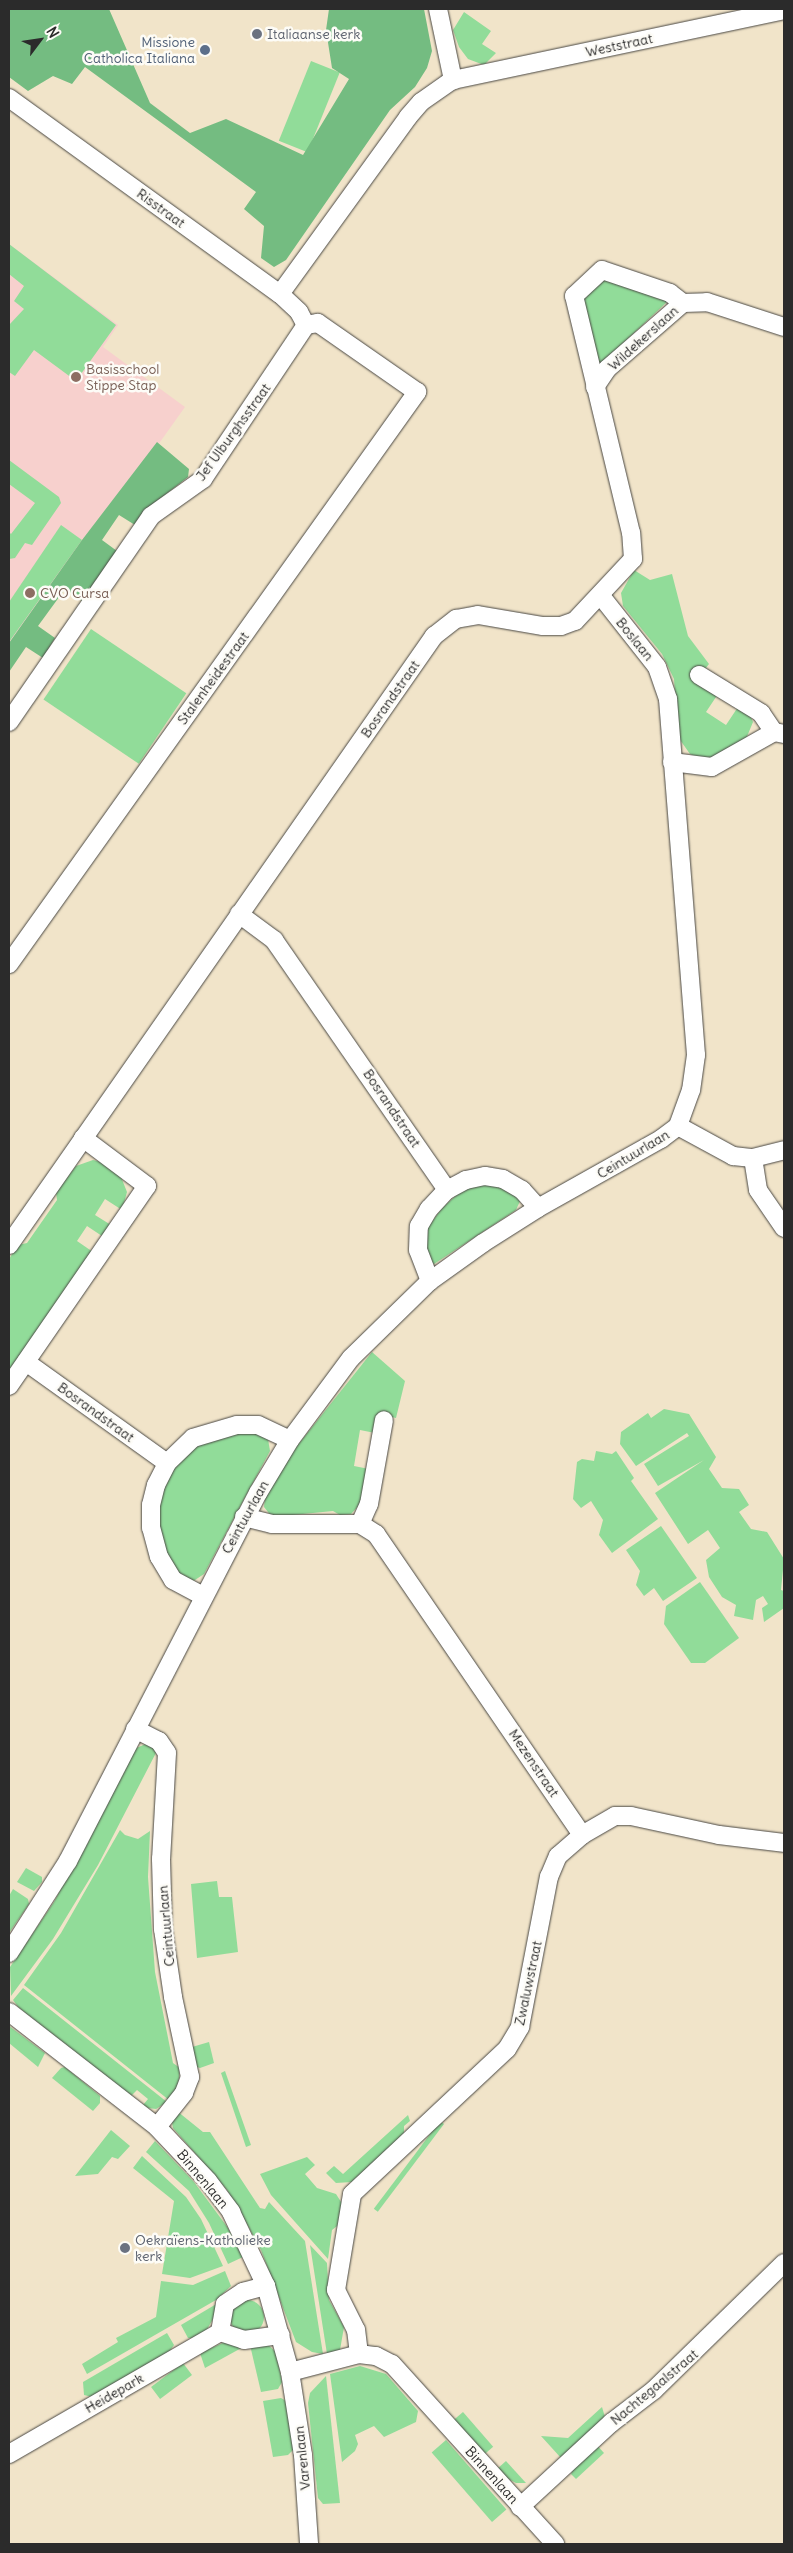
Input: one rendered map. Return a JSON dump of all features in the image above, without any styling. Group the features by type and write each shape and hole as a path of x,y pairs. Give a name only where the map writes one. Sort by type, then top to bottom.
{"street":[{"path":"438,9 453,80"},
{"name":"Weststraat","path":"280,294 408,117 421,102 453,80 784,10"},
{"name":"Risstraat","path":"9,98 280,294 300,312 306,325"},
{"path":"601,596 633,560 633,548 574,296 602,270 670,293 683,303"},
{"name":"Wildekerslaan","path":"594,387 608,369 660,320 683,303 708,302 784,327"},
{"name":"Stalenheidestraat","path":"9,964 417,392 318,323 306,325"},
{"name":"Jef Ulburghsstraat","path":"9,722 151,516 203,479 306,325"},
{"name":"Boslaan","path":"601,596 658,669 668,699 696,1055 691,1090 678,1126"},
{"name":"Bosrandstraat","path":"9,1245 434,636 456,618 478,615 561,626 575,621 601,596"},
{"path":"672,762 712,767 779,733 761,713 699,674"},
{"name":"Bosrandstraat","path":"239,914 274,940 447,1190"},
{"name":"Ceintuurlaan","path":"9,1953 68,1861 244,1517 290,1440 351,1358 430,1281 538,1208 629,1159 678,1126 734,1156 753,1158 784,1150"},
{"path":"9,1386 147,1186 83,1138"},
{"path":"753,1158 758,1190 784,1228"},
{"path":"430,1281 418,1250 419,1226 430,1208 447,1190 466,1180 485,1176 502,1179 522,1190 538,1208"},
{"name":"Bosrandstraat","path":"26,1362 167,1463"},
{"path":"244,1517 272,1524 360,1524 369,1504 384,1420"},
{"path":"203,1596 173,1580 159,1557 153,1535 151,1505 156,1485 167,1463 193,1438 237,1424 258,1425 290,1440"},
{"name":"Mezenstraat","path":"360,1524 384,1544 582,1835"},
{"name":"Ceintuurlaan","path":"135,1729 159,1741 168,1753 161,1859 163,1929 176,2014 190,2077 184,2093 157,2127"},
{"path":"582,1835 615,1816 631,1816 719,1835 784,1843"},
{"name":"Zwaluwstraat","path":"359,2354 356,2330 336,2290 352,2194 507,2049 520,2027 549,1877 558,1856 582,1835"},
{"name":"Binnenlaan","path":"9,2012 157,2127 208,2181 231,2212 266,2286 290,2372 359,2354 376,2356 392,2364 555,2544"},
{"name":"Nachtegaalstraat","path":"520,2507 611,2423 654,2390 784,2263"},
{"path":"266,2286 243,2292 225,2304 220,2332 244,2340 281,2335"},
{"name":"Heidepark","path":"9,2454 220,2332"},
{"name":"Varenlaan","path":"290,2372 303,2455 309,2544"}],"shaded area":[{"name":"Basisschool Stippe Stap","path":"9,244 118,325 103,347 185,407 9,654"}],"green space":[{"path":"9,9 109,9 150,103 190,133 226,119 303,155 349,79 332,68 326,30 329,9 424,9 432,51 427,68 415,87 390,110 286,260 274,267 261,258 264,226 244,209 256,192 85,67 72,84 53,76 28,91 9,77"},
{"path":"464,12 491,31 482,44 496,53 484,65 468,59 459,47 453,30"},
{"path":"311,61 340,73 308,152 279,141"},
{"path":"9,244 116,325 76,381 34,350 15,376 9,372 9,325 24,309 14,301 24,286 9,274"},
{"path":"605,277 670,299 597,368 581,299"},
{"path":"157,442 189,469 188,477 152,505 135,525 119,515 102,540 117,551 82,601 65,589 38,626 55,638 43,658 26,647 9,672 9,643 82,540"},
{"path":"9,460 59,497 61,503 32,545 25,543 15,558 9,559 9,532 11,534 35,503 9,484"},
{"path":"61,525 82,540 9,642 9,602"},
{"path":"634,570 650,580 672,574 688,636 709,664 705,669 698,666 693,679 718,694 706,712 726,725 738,707 749,713 753,722 746,739 716,759 703,760 690,754 678,737 674,679 662,654 623,606 621,593"},
{"path":"91,629 186,693 139,764 43,699"},
{"path":"93,1160 105,1163 121,1177 127,1192 122,1210 105,1199 95,1215 111,1225 102,1236 87,1226 77,1241 93,1252 9,1372 9,1259 18,1245 27,1243 57,1200 56,1192 76,1166"},
{"path":"478,1184 506,1187 515,1191 520,1201 516,1210 434,1264 424,1258 428,1227 442,1208 460,1192"},
{"path":"372,1352 405,1381 396,1418 388,1416 375,1433 360,1430 354,1466 369,1469 362,1502 351,1514 340,1515 333,1511 272,1517 264,1507 265,1498 293,1451"},
{"path":"664,1409 689,1414 716,1457 709,1469 722,1488 739,1489 749,1505 739,1512 751,1529 767,1532 784,1559 781,1590 784,1591 784,1608 764,1622 762,1608 768,1604 763,1596 756,1600 753,1620 734,1616 736,1605 722,1597 709,1577 706,1560 720,1548 708,1530 688,1544 655,1493 704,1460 658,1486 644,1464 689,1436 687,1433 636,1466 620,1444 621,1432 648,1413 651,1418"},
{"path":"235,1431 258,1432 268,1439 270,1451 204,1574 192,1582 181,1577 168,1562 156,1517 160,1490 171,1468 190,1446"},
{"path":"596,1451 612,1454 616,1451 634,1478 631,1481 658,1519 612,1553 599,1535 603,1520 591,1501 581,1508 573,1499 577,1462 582,1459 594,1461"},
{"path":"661,1526 697,1578 663,1601 654,1588 644,1596 636,1585 640,1571 626,1550"},
{"path":"700,1582 739,1638 705,1663 691,1663 664,1624 666,1606"},
{"path":"148,1743 158,1749 98,1865 53,1939 11,1996 10,1967 54,1902 134,1749"},
{"path":"120,1830 125,1835 138,1839 150,1831 148,1877 155,1972 173,2063 180,2068 178,2088 169,2100 24,1985 61,1933"},
{"path":"26,1868 42,1877 42,1882 34,1891 17,1882"},
{"path":"217,1881 219,1897 232,1897 238,1952 197,1958 191,1884"},
{"path":"13,1889 28,1899 29,1904 9,1933 9,1896"},
{"path":"23,1988 167,2102 156,2109 143,2105 148,2099 137,2090 131,2096 19,2008 13,2000"},
{"path":"9,2026 45,2053 38,2067 9,2043"},
{"path":"209,2042 214,2063 200,2068 194,2066 192,2047"},
{"path":"65,2067 100,2096 100,2103 93,2111 52,2078 61,2068"},
{"path":"225,2071 251,2145 246,2147 221,2073"},
{"path":"177,2111 203,2132 210,2132 260,2208 265,2209 269,2202 305,2241 323,2354 312,2352 296,2342 261,2250 243,2217 227,2190 173,2128 172,2122"},
{"path":"408,2115 410,2121 404,2126 404,2134 352,2182 336,2183 326,2173 334,2166 343,2174"},
{"path":"440,2121 444,2124 378,2212 374,2209"},
{"path":"111,2130 130,2146 118,2159 112,2157 98,2174 75,2176"},
{"path":"155,2141 194,2182 228,2228 243,2257 228,2264 209,2223 189,2191 146,2152"},
{"path":"142,2156 186,2197 201,2219 223,2266 190,2278 162,2274 174,2201 133,2168"},
{"path":"307,2157 315,2165 305,2174 317,2188 336,2194 343,2205 341,2223 332,2230 328,2259 271,2195 260,2174"},
{"path":"310,2245 327,2263 329,2300 344,2327 340,2350 327,2354"},
{"path":"225,2271 231,2286 216,2300 87,2374 82,2364 118,2342 116,2338 156,2317 161,2281 193,2285"},
{"path":"247,2300 254,2301 259,2305 263,2310 263,2324 259,2329 254,2333 247,2334 240,2333 235,2329 231,2324 230,2317 231,2310 235,2305 240,2301"},
{"path":"218,2303 216,2314 206,2331 193,2338 188,2338 181,2325"},
{"path":"167,2333 174,2345 169,2352 92,2397 84,2395 83,2382"},
{"path":"225,2342 245,2346 205,2368 200,2353"},
{"path":"267,2344 276,2352 282,2382 278,2389 261,2392 250,2345"},
{"path":"183,2363 192,2375 160,2399 151,2387"},
{"path":"360,2366 386,2374 418,2411 416,2422 384,2437 374,2426 355,2435 358,2444 355,2451 342,2462 330,2374"},
{"path":"326,2376 340,2503 323,2504 318,2498 308,2403 310,2393"},
{"path":"281,2398 286,2401 294,2449 288,2455 273,2457 263,2401"},
{"path":"602,2407 605,2417 561,2458 541,2436 568,2438"},
{"path":"463,2412 493,2447 484,2455 454,2420"},
{"path":"446,2440 506,2509 492,2522 432,2452"},
{"path":"595,2443 604,2453 576,2479 571,2474 579,2458"},
{"path":"506,2461 526,2483 516,2483 503,2476 497,2469"}],"place":[{"name":"Italiaanse kerk","path":"257,34"},
{"name":"Missione Catholica Italiana","path":"205,50"},
{"name":"Basisschool Stippe Stap","path":"76,377"},
{"name":"CVO Cursa","path":"30,593"},
{"name":"Oekraïens-Katholieke kerk","path":"125,2248"}]}
